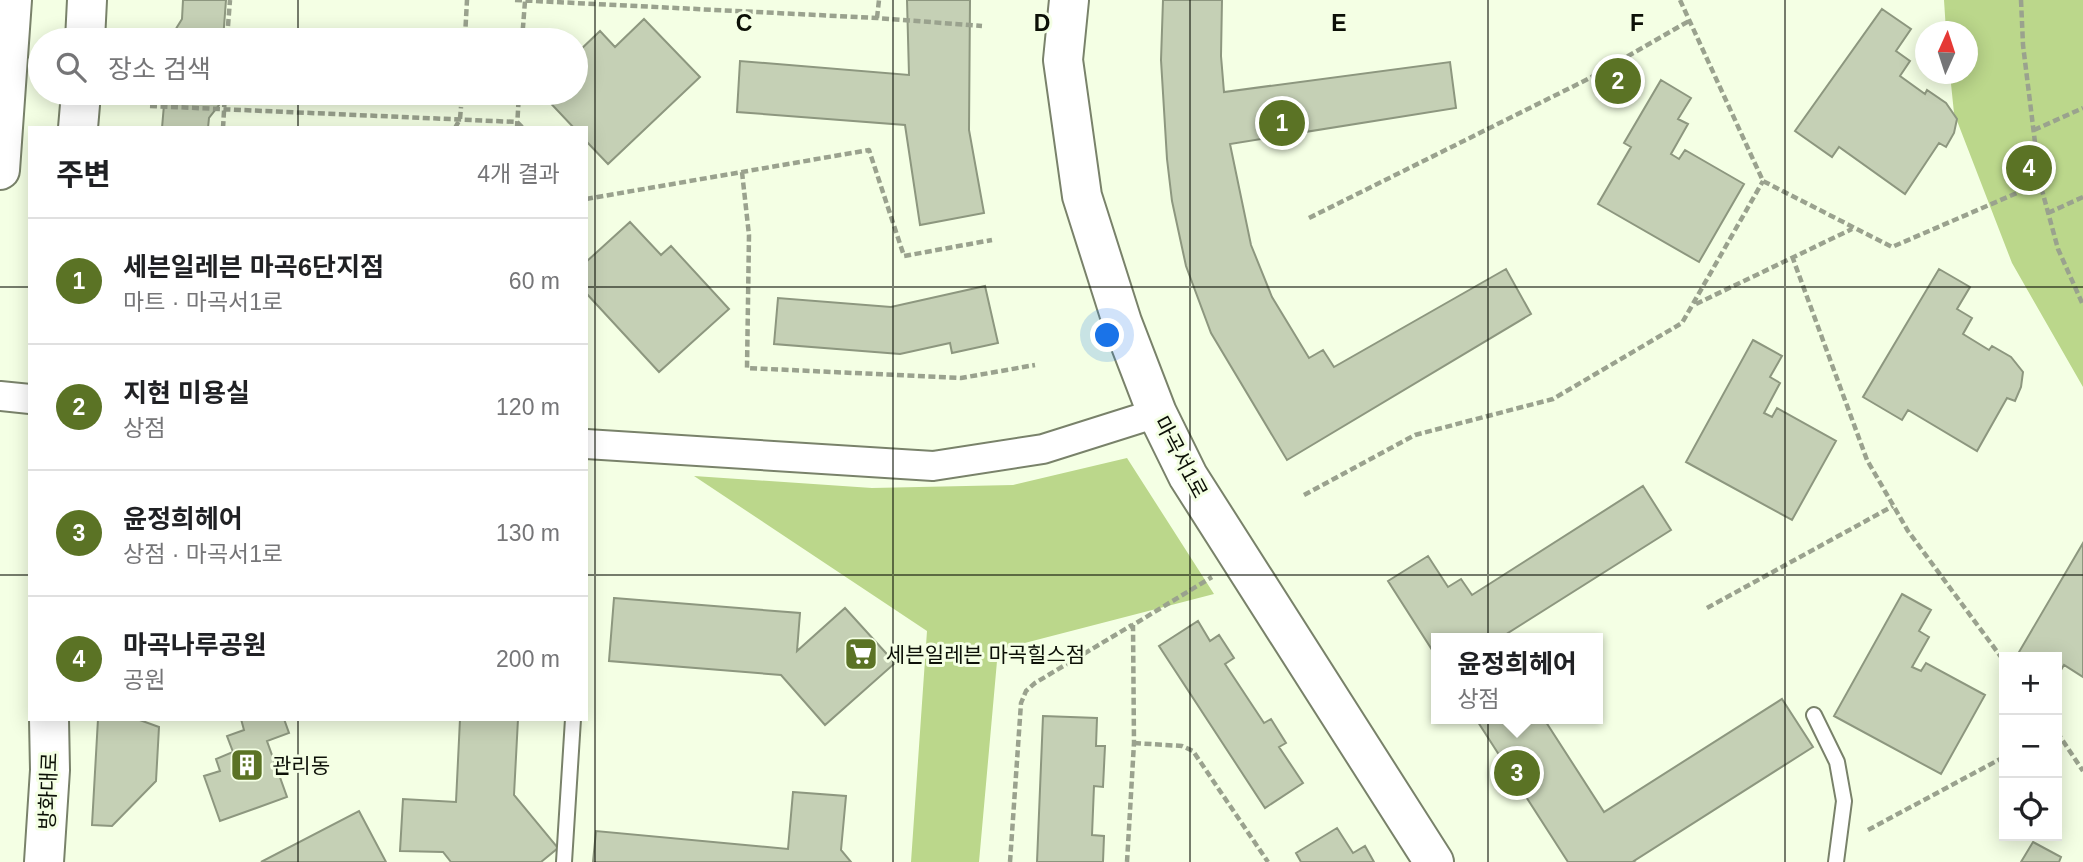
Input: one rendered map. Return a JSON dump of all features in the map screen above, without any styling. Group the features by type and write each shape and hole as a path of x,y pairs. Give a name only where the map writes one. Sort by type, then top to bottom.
{"street":[{"path":"0,170 12,0"},
{"path":"86,28 88,0"},
{"name":"마곡서1로","path":"1069,0 1062,60 1082,196 1122,322 1157,413 1188,476 1434,862"},
{"path":"78,126 80,105"},
{"path":"0,396 28,399"},
{"path":"588,444 933,466 1043,449 1157,413"},
{"name":"방화대로","path":"44,862 51,770 49,721"}],"lane":[{"path":"1814,715 1837,762 1844,801 1836,862"},
{"path":"564,862 573,721"}],"path":[{"path":"228,26 230,0"},
{"path":"465,28 467,0"},
{"path":"515,0 877,18 982,26"},
{"path":"523,28 525,0"},
{"path":"877,18 878,0"},
{"path":"1680,0 1763,181 1853,228 1892,247 2040,183"},
{"path":"2021,0 2040,183 2058,249 2083,305"},
{"path":"1309,218 1588,79 1689,21"},
{"path":"223,126 224,105"},
{"path":"150,106 460,119 517,125 518,105"},
{"path":"456,126 461,107"},
{"path":"2034,131 2083,108"},
{"path":"588,199 869,150 904,256 992,240"},
{"path":"742,172 749,236 747,368 961,378 1035,365"},
{"path":"1304,495 1415,435 1553,399 1682,323 1763,181"},
{"path":"588,192 594,198"},
{"path":"2048,213 2083,197"},
{"path":"1696,304 1853,228"},
{"path":"1792,256 1867,460 1908,531 1999,654"},
{"path":"1707,608 1894,506"},
{"path":"1010,862 1021,703 1026,691 1035,682 1216,575"},
{"path":"1127,862 1134,743 1133,625"},
{"path":"2062,740 2083,771"},
{"path":"1134,743 1182,746 1193,751 1268,862"},
{"path":"1868,831 1999,760"}],"green space":[{"path":"1944,0 2083,0 2083,387 2012,263 1954,113 1951,84 1978,84 1978,21 1945,21"},
{"path":"1127,458 1214,594 998,650 979,862 911,862 927,631 694,476 872,488 1013,485"}],"building":[{"path":"183,0 226,0 224,28 176,28 182,19"},
{"path":"907,0 970,0 969,130 984,213 920,225 905,125 737,112 740,61 909,75"},
{"path":"1163,0 1222,0 1221,56 1224,92 1450,62 1456,108 1230,144 1251,245 1272,297 1309,358 1323,350 1334,367 1506,269 1531,314 1287,460 1211,333 1186,266 1172,201 1167,159 1161,60"},
{"path":"1882,9 1911,29 1896,51 1910,61 1900,76 1925,94 1927,90 1946,103 1957,119 1954,133 1946,147 1939,143 1905,194 1839,147 1832,157 1795,131"},
{"path":"644,19 700,77 608,164 588,143 588,126 572,126 552,105 588,105 588,42 600,31 615,47"},
{"path":"1661,80 1691,98 1678,119 1688,124 1671,154 1679,159 1685,150 1744,184 1699,262 1598,204 1631,147 1624,143"},
{"path":"164,105 219,105 209,118 208,126 162,126"},
{"path":"630,222 661,255 671,246 729,309 659,372 588,295 588,260"},
{"path":"1939,269 1970,287 1957,309 1972,318 1963,334 1989,350 1992,346 2011,357 2023,372 2015,401 2007,398 1977,451 1908,410 1902,420 1863,397"},
{"path":"985,286 998,343 952,353 950,343 900,354 774,344 778,298 891,307"},
{"path":"1753,340 1782,356 1770,377 1780,383 1764,413 1772,417 1777,408 1836,441 1792,520 1686,462"},
{"path":"1643,486 1671,530 1508,633 1431,633 1431,648 1388,581 1428,556 1448,587 1461,579 1472,595"},
{"path":"2083,543 2083,677 2064,665 2062,668 2062,652 2019,652"},
{"path":"1902,594 1931,610 1919,631 1929,637 1912,667 1921,671 1926,663 1985,695 1941,774 1834,716"},
{"path":"614,598 800,613 797,651 845,608 895,663 825,725 781,675 609,661"},
{"path":"1198,621 1210,641 1219,635 1234,658 1225,664 1264,723 1271,719 1286,743 1279,747 1303,783 1265,808 1159,646"},
{"path":"1782,699 1813,747 1635,862 1568,862 1479,724 1547,724 1604,812"},
{"path":"1043,716 1097,718 1096,746 1105,746 1103,787 1094,786 1092,835 1104,836 1103,862 1037,862"},
{"path":"98,721 142,721 159,727 156,781 112,826 92,825"},
{"name":"관리동","path":"242,721 285,721 289,733 267,741 287,797 220,821 204,776 220,771 216,759 233,752 227,736 244,730"},
{"path":"460,721 518,721 514,795 558,848 541,862 451,862 443,852 400,851 403,799 456,802"},
{"path":"793,792 846,796 841,850 851,862 593,862 596,831 788,849"},
{"path":"359,811 386,862 261,862"},
{"path":"1337,828 1353,853 1365,846 1374,862 1301,862 1296,853"},
{"path":"2033,842 2061,857 2059,862 2021,862"}],"place":[{"name":"지현 미용실","path":"1618,81"},
{"name":"세븐일레븐 마곡6단지점","path":"1282,123"},
{"name":"마곡나루공원","path":"2029,168"},
{"name":"세븐일레븐 마곡힐스점","path":"861,654"},
{"name":"관리동","path":"247,765"},
{"name":"윤정희헤어","path":"1517,773"}]}
